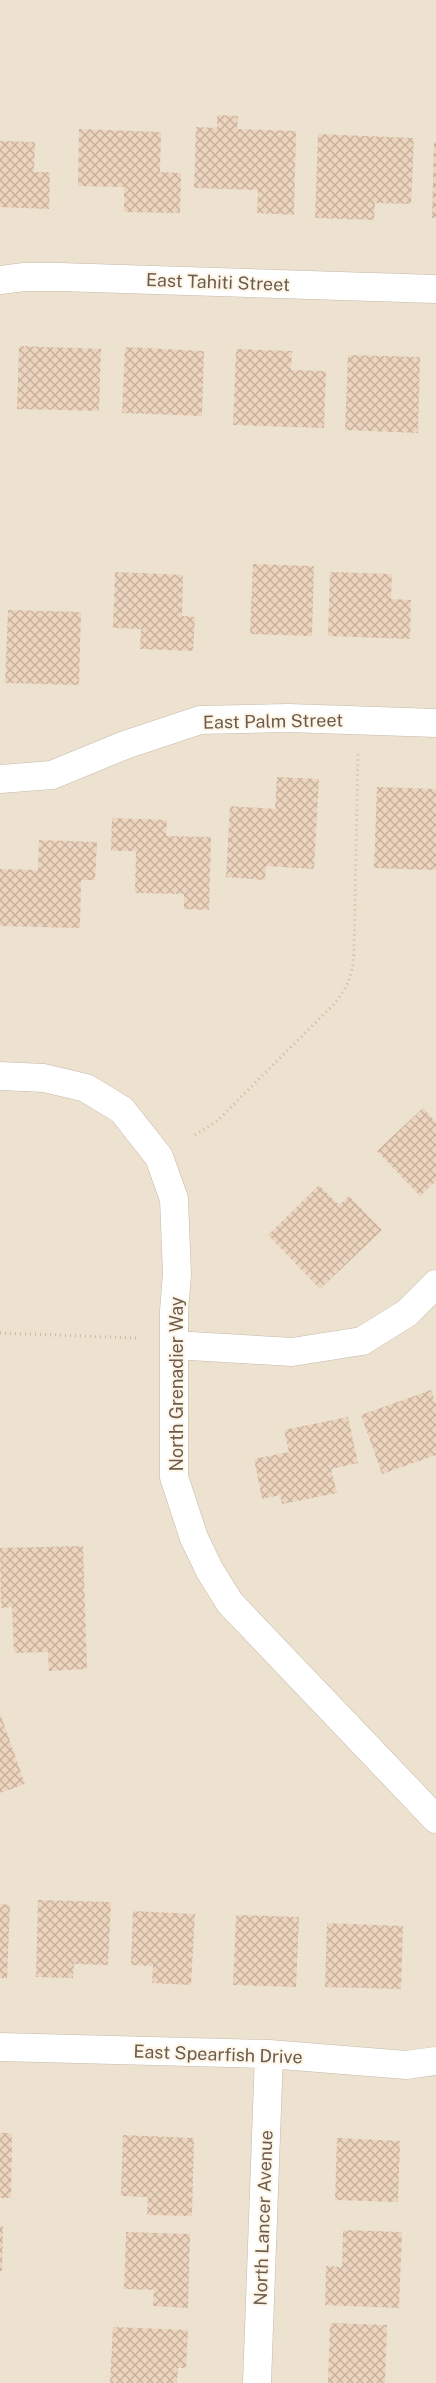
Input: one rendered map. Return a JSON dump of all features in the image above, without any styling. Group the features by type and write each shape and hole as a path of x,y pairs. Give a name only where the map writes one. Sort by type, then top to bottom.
{"street":[{"name":"East Tahiti Street","path":"0,280 24,276 436,288"},
{"name":"East Palm Street","path":"0,779 52,774 125,745 200,720 288,718 436,723"},
{"name":"North Grenadier Way","path":"0,1076 44,1078 86,1088 122,1110 159,1158 174,1199 177,1274 174,1345 174,1476 194,1538 210,1571 230,1603 436,1819"},
{"path":"174,1345 292,1352 362,1341 407,1313 436,1284"},
{"name":"East Spearfish Drive","path":"0,2047 269,2054 406,2065 436,2061"},
{"name":"North Lancer Avenue","path":"257,2383 269,2054"}],"path":[{"path":"195,1135 217,1121 333,1005 347,988 353,970 354,953 359,720"},
{"path":"0,1333 136,1338"}],"shaded area":[{"path":"0,0 436,0 436,2383 0,2383"}],"building":[{"path":"217,115 238,116 237,129 296,131 294,215 257,213 258,190 194,188 196,127 217,128"},
{"path":"79,129 161,132 160,172 181,173 180,213 124,212 124,187 78,186"},
{"path":"318,134 414,138 411,204 375,203 374,220 315,218"},
{"path":"0,141 35,142 34,172 50,172 49,209 0,207"},
{"path":"434,142 436,142 436,218 432,218"},
{"path":"19,346 101,349 99,411 17,409"},
{"path":"125,347 204,351 202,416 122,413"},
{"path":"236,349 292,351 291,370 326,371 324,428 233,425"},
{"path":"348,355 420,357 418,433 345,430"},
{"path":"253,564 314,566 312,636 250,634"},
{"path":"115,572 183,575 182,616 195,617 193,651 140,649 141,629 113,628"},
{"path":"330,572 392,574 391,599 411,600 410,639 328,636"},
{"path":"8,610 81,612 79,685 5,683"},
{"path":"277,777 319,779 314,869 266,866 265,880 226,877 230,806 275,809"},
{"path":"377,787 436,789 436,870 374,868"},
{"path":"112,818 167,820 166,836 211,837 209,910 184,909 184,894 135,893 136,851 111,851"},
{"path":"39,840 97,842 95,880 81,880 80,928 0,926 0,869 38,870"},
{"path":"423,1108 436,1122 436,1181 420,1196 377,1151"},
{"path":"319,1185 339,1205 349,1196 382,1230 320,1289 268,1235"},
{"path":"431,1390 436,1404 436,1455 382,1474 361,1415"},
{"path":"348,1417 358,1463 331,1469 337,1493 282,1504 280,1495 262,1499 254,1459 289,1452 284,1430"},
{"path":"83,1546 87,1669 49,1671 48,1652 14,1653 12,1607 1,1608 0,1548"},
{"path":"0,1713 25,1784 0,1793"},
{"path":"38,1900 111,1902 108,1965 74,1964 73,1978 36,1977"},
{"path":"0,1904 10,1905 7,1978 0,1978"},
{"path":"133,1911 195,1914 191,1985 152,1983 153,1966 131,1965"},
{"path":"236,1915 299,1917 296,1987 233,1985"},
{"path":"327,1923 403,1926 401,1989 325,1987"},
{"path":"0,2133 12,2133 11,2198 0,2198"},
{"path":"123,2135 194,2138 192,2216 147,2215 148,2197 121,2196"},
{"path":"337,2138 400,2141 398,2202 335,2200"},
{"path":"0,2226 3,2226 2,2271 0,2271"},
{"path":"343,2230 402,2232 399,2308 325,2305 326,2266 342,2267"},
{"path":"126,2232 190,2234 188,2308 153,2306 154,2290 124,2289"},
{"path":"330,2323 387,2325 385,2383 328,2383"},
{"path":"113,2327 188,2330 186,2368 178,2368 177,2383 110,2383"}]}
